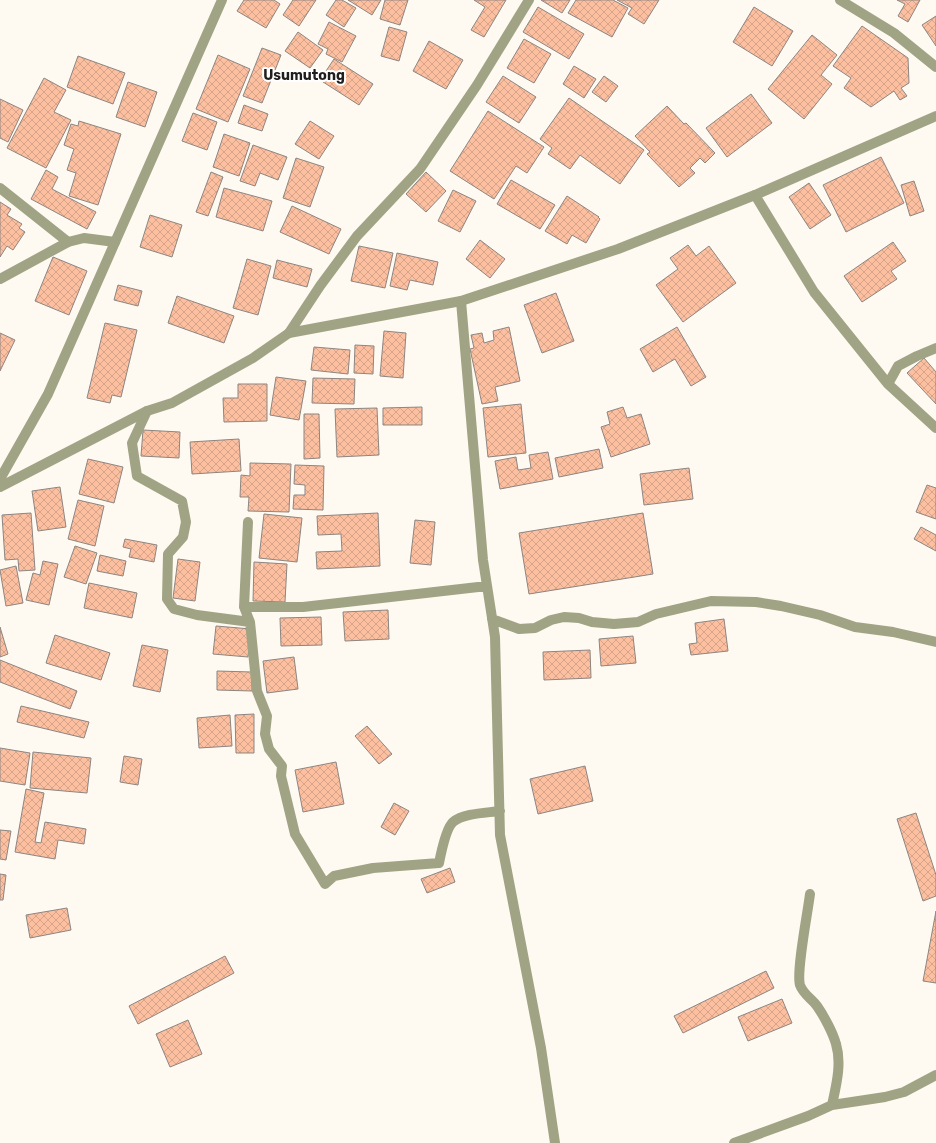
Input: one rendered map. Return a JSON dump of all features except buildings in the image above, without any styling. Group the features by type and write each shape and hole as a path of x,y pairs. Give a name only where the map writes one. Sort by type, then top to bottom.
{"street":[{"path":"0,479 48,394 222,0"},
{"path":"289,334 320,286 357,236 420,168 477,85 529,0"},
{"path":"840,0 894,33 936,67"},
{"path":"0,487 147,411 172,403 253,358 289,334 461,301 618,249 755,195 936,116"},
{"path":"0,188 68,242"},
{"path":"755,195 814,292 888,384 936,428"},
{"path":"0,279 68,242 84,238 115,242"},
{"path":"461,301 483,560 495,637 500,835 541,1048 555,1143"},
{"path":"888,384 898,366 936,348"},
{"path":"147,411 132,442 137,476 182,501 186,522 183,537 168,554 167,599 174,609 197,615 250,622"},
{"path":"248,522 244,607 250,622 257,691 267,716 265,734 270,749 282,766 281,776 295,834 325,884 334,876 373,868 439,863 446,836 453,822 468,815 500,811"},
{"path":"244,607 303,607 487,586"},
{"path":"492,619 519,629 535,628 551,620 564,617 614,624 638,622 656,614 711,601 756,602 820,615 855,627 893,632 936,642"},
{"path":"810,894 799,971 800,984 825,1020 836,1044 838,1064 837,1082 832,1105"},
{"path":"734,1143 808,1116 832,1105 885,1097 904,1092 936,1075"}],"district":[{"name":"Usumutong","path":"304,75"}]}
